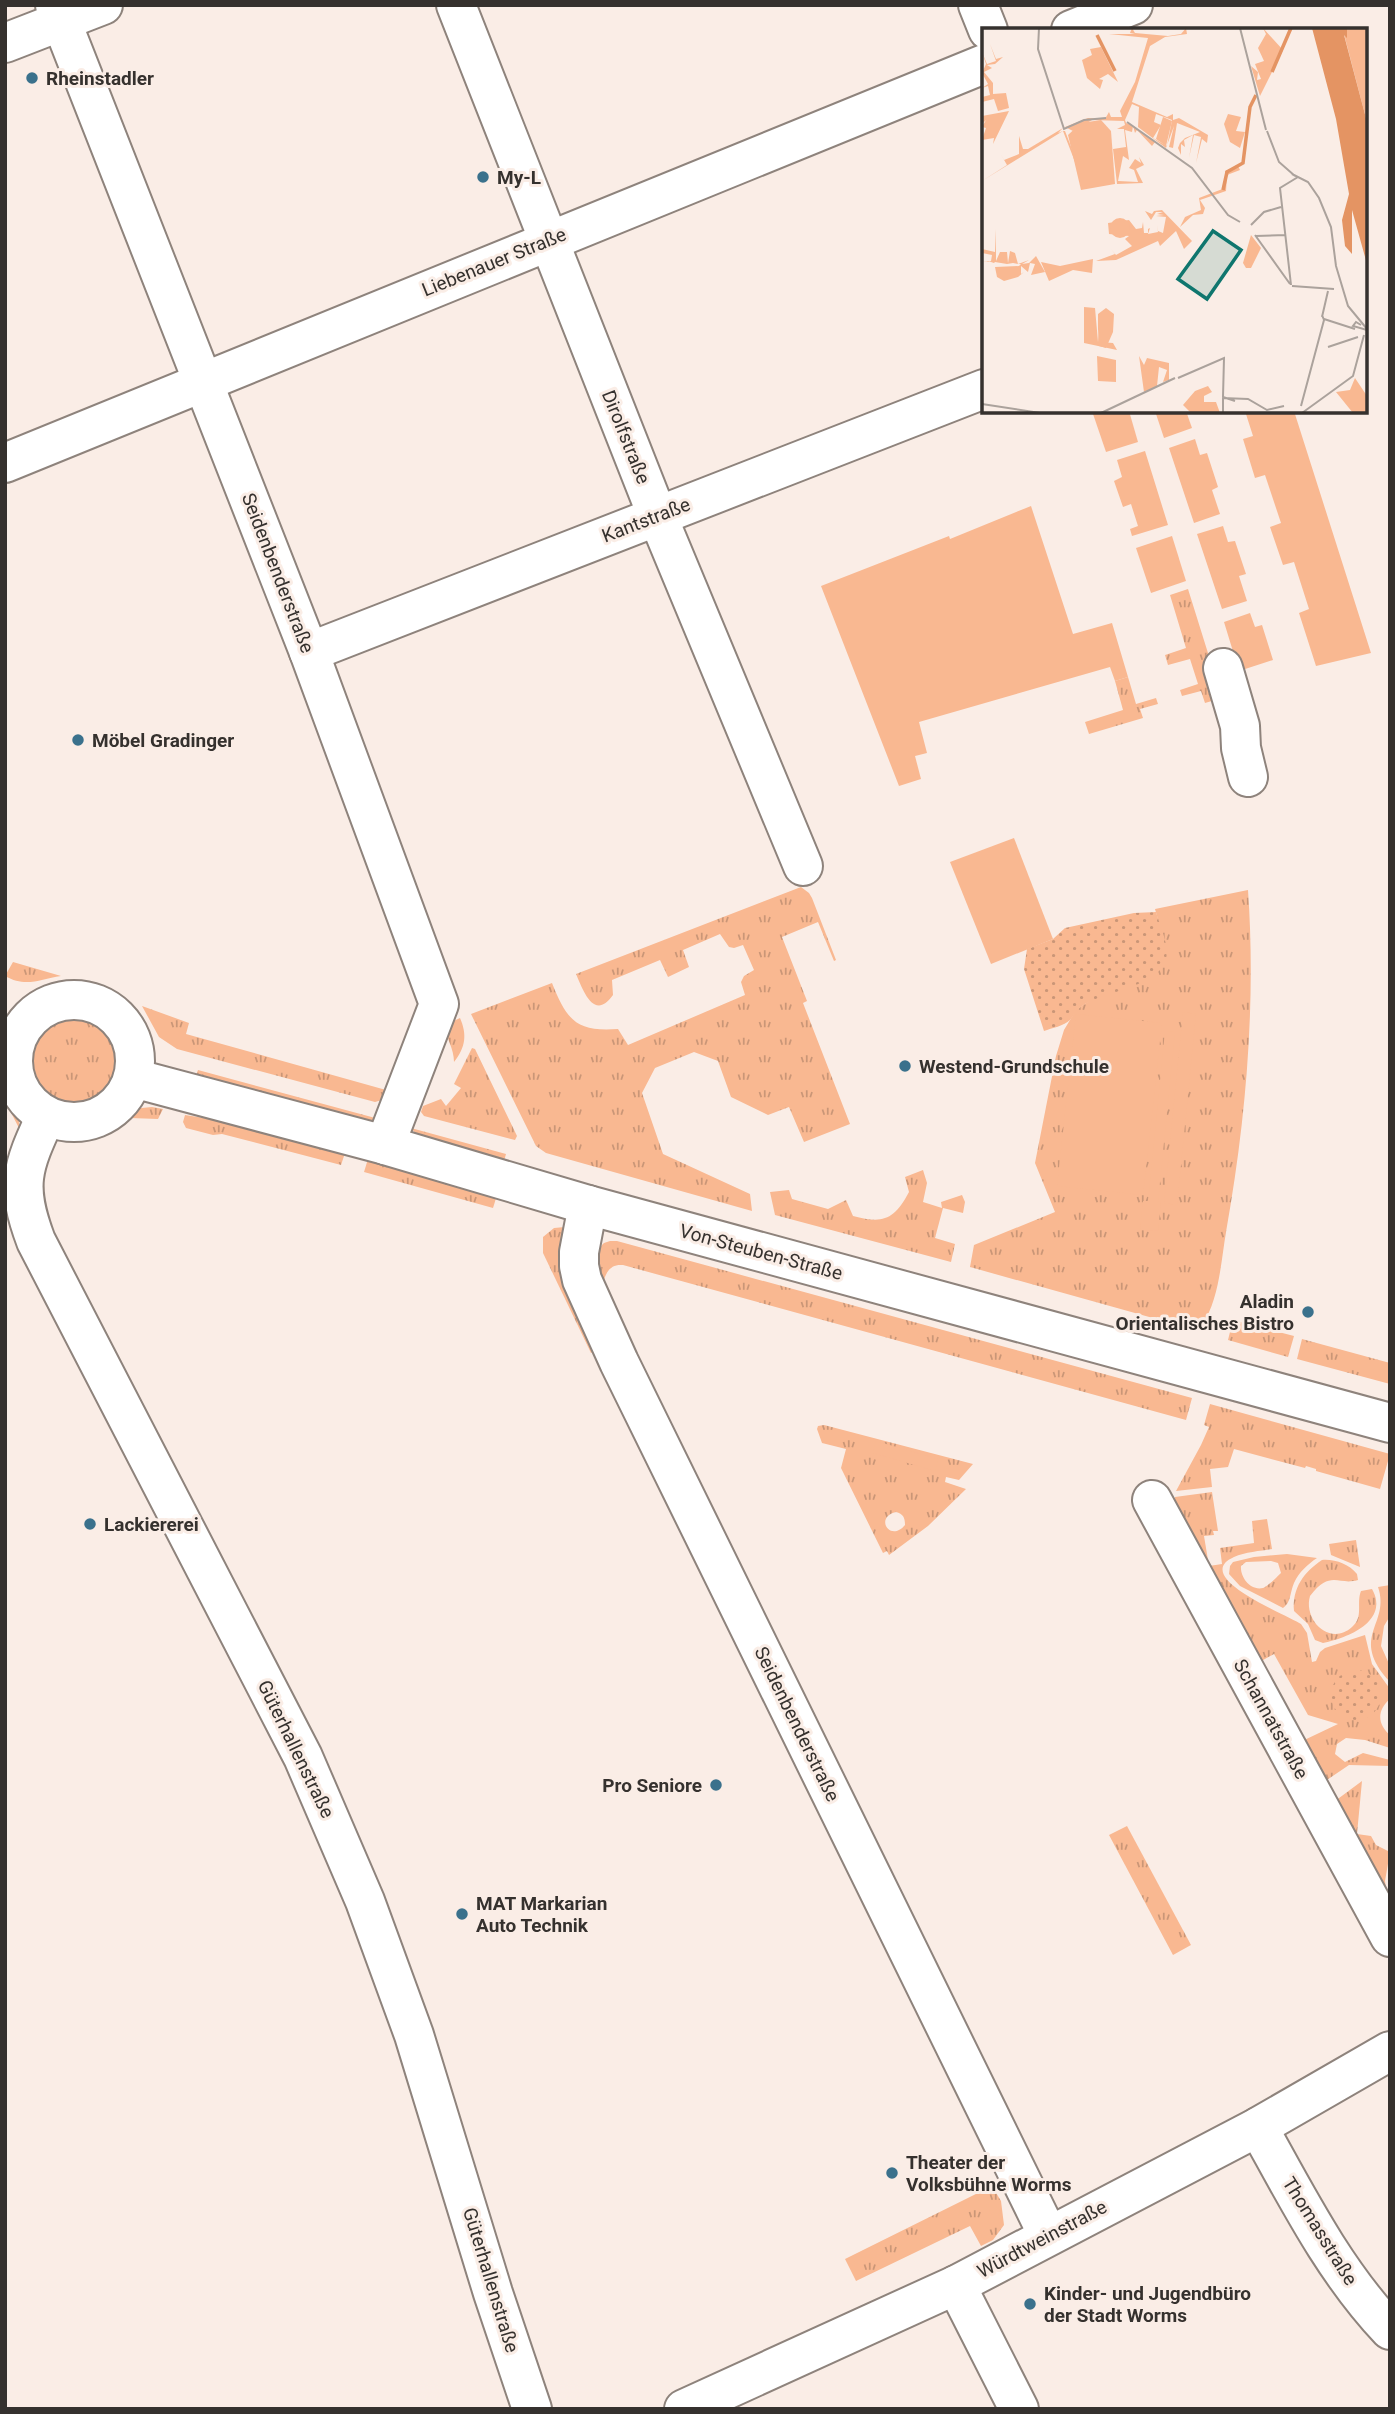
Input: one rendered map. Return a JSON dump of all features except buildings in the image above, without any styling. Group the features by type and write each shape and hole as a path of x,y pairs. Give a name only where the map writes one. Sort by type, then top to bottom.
{"street":[{"path":"5,43 58,14 103,5"},
{"name":"Dirolfstraße","path":"456,5 657,515 803,866"},
{"path":"978,5 987,28"},
{"path":"1076,28 1133,5"},
{"name":"Seidenbenderstraße","path":"58,14 309,652 439,1004 385,1145"},
{"name":"Liebenauer Straße","path":"5,463 982,65"},
{"name":"Kantstraße","path":"309,652 982,390"},
{"path":"1223,668 1240,726 1241,748 1248,777"},
{"path":"82,1000 104,1007 129,1032 135,1055 133,1079 122,1099 104,1115 81,1122 46,1116 22,1094 14,1073 13,1022 58,1002 82,1000"},
{"name":"Von-Steuben-Straße","path":"133,1079 385,1145 588,1205 1390,1423"},
{"name":"Güterhallenstraße","path":"46,1116 27,1163 22,1192 25,1211 36,1241 303,1757 349,1865 414,2035 493,2293 532,2409"},
{"name":"Seidenbenderstraße","path":"588,1205 579,1252 582,1280 1048,2235"},
{"name":"Schannatstraße","path":"1152,1500 1390,1937"},
{"name":"Würdtweinstraße","path":"684,2409 956,2285 1258,2127 1390,2051"},
{"name":"Thomasstraße","path":"1258,2127 1322,2241 1350,2283 1390,2330"},
{"path":"956,2285 1018,2409"}],"green space":[{"path":"1093,413 1130,413 1138,442 1106,452"},
{"path":"1156,413 1187,413 1192,428 1164,438"},
{"path":"1246,413 1295,413 1371,653 1316,666 1299,613 1309,609 1294,562 1283,565 1270,527 1281,523 1265,475 1255,478 1243,439 1253,436"},
{"path":"1195,439 1200,455 1207,453 1218,487 1212,490 1220,514 1194,523 1169,448"},
{"path":"1145,451 1168,525 1132,536 1130,529 1138,526 1131,504 1123,507 1114,481 1122,477 1117,460"},
{"path":"1031,506 1073,634 1112,623 1128,677 1115,681 1110,667 919,722 927,753 915,756 921,779 899,786 821,586"},
{"path":"1223,526 1228,542 1235,541 1246,574 1239,576 1247,601 1222,609 1197,534"},
{"path":"1172,536 1186,581 1151,593 1136,548"},
{"path":"1188,589 1222,698 1205,703 1201,691 1182,696 1180,690 1198,684 1190,659 1168,665 1165,655 1186,648 1170,595"},
{"path":"1250,613 1255,627 1262,625 1273,660 1239,671 1224,622"},
{"path":"1128,677 1136,704 1156,698 1158,704 1140,709 1143,718 1089,734 1085,722 1123,710 1115,681"},
{"path":"1014,838 1053,939 991,964 950,862"},
{"path":"801,887 812,898 836,960 834,961 818,922 782,937 807,1001 803,1003 850,1124 804,1142 789,1107 768,1115 731,1097 718,1061 694,1052 655,1068 642,1093 663,1154 750,1194 752,1211 546,1153 536,1146 471,1014 552,983 563,1007 575,1021 592,1028 618,1029 628,1045 745,995 741,982 744,976 754,970 743,945 729,947 720,934 683,950 689,967 668,977 660,960 612,980 613,995 600,1005 590,1001 576,974"},
{"path":"1248,890 1251,976 1244,1105 1218,1280 1212,1304 1202,1325 1185,1327 970,1267 974,1245 1055,1212 1035,1163 1056,1056 1064,1030 1076,1010 1166,948 1155,909"},
{"path":"1156,912 1167,953 1163,966 1157,973 1138,984 1085,1004 1067,1022 1044,1031 1024,969 1027,949 1053,939 1065,928 1134,913"},
{"path":"13,962 61,976 33,982 13,980 5,976"},
{"path":"142,1006 189,1023 186,1034 386,1090 382,1100 375,1102 177,1049 159,1037"},
{"path":"1183,1012 1196,1014 1177,1205 1164,1203"},
{"path":"1076,1014 1162,1023 1143,1195 1057,1186"},
{"path":"75,1017 100,1024 112,1036 119,1061 112,1086 100,1098 75,1105 50,1098 38,1086 31,1061 38,1036 50,1024"},
{"path":"460,1018 464,1040 454,1062 445,1025"},
{"path":"1165,1031 1175,1032 1158,1202 1161,1202 1158,1231 1140,1230 1143,1201 1148,1201"},
{"path":"472,1048 475,1049 517,1136 515,1140 424,1116 421,1112 423,1106 441,1099 446,1106 461,1088 454,1084"},
{"path":"5,1062 18,1111 19,1128 5,1101"},
{"path":"198,1070 379,1119 372,1122 195,1078"},
{"path":"131,1109 163,1109 158,1119 118,1120 116,1117"},
{"path":"185,1115 229,1122 345,1153 341,1165 222,1134 213,1135 186,1128 183,1122"},
{"path":"411,1128 506,1154 504,1161 418,1136"},
{"path":"368,1159 497,1195 493,1208 364,1172"},
{"path":"923,1170 927,1183 923,1202 942,1208 941,1202 962,1195 965,1202 963,1213 943,1208 935,1238 955,1244 951,1262 775,1215 770,1192 789,1190 792,1199 828,1209 846,1200 853,1216 872,1220 887,1218 898,1209 909,1192 905,1177"},
{"path":"565,1227 599,1349 591,1353 543,1253 543,1237 554,1228"},
{"path":"610,1241 1192,1398 1186,1420 623,1265 610,1268 604,1280 598,1256 604,1243"},
{"path":"1233,1320 1294,1336 1288,1357 1228,1340"},
{"path":"1302,1339 1390,1363 1390,1384 1297,1359"},
{"path":"1210,1404 1390,1454 1380,1489 1306,1466 1305,1468 1234,1449 1228,1467 1210,1469 1212,1487 1176,1491 1209,1427 1204,1425"},
{"path":"824,1425 973,1464 959,1480 946,1477 945,1482 966,1489 928,1526 889,1555 887,1551 883,1553 841,1468 846,1449 822,1443 818,1426","holes":["898,1513 903,1516 905,1525 899,1530 890,1530 885,1523 886,1519 889,1515"]},
{"path":"876,1441 938,1459 935,1471 873,1453"},
{"path":"1212,1492 1218,1531 1213,1531 1214,1535 1204,1536 1209,1566 1222,1564 1220,1548 1254,1543 1252,1521 1267,1519 1272,1549 1234,1557 1224,1565 1224,1575 1246,1595 1301,1624 1307,1633 1312,1662 1316,1661 1325,1648 1365,1635 1372,1664 1390,1689 1390,1699 1380,1717 1390,1735 1390,1748 1365,1740 1346,1738 1337,1744 1335,1754 1345,1762 1363,1753 1390,1760 1390,1766 1349,1765 1321,1784 1298,1743 1338,1724 1308,1715 1274,1654 1256,1664 1175,1505 1175,1497"},
{"path":"1356,1540 1360,1567 1331,1555 1329,1544"},
{"path":"1287,1554 1317,1558 1298,1575 1289,1600 1283,1608 1240,1586 1229,1574 1233,1562","holes":["1246,1562 1278,1563 1281,1573 1263,1588 1250,1585 1242,1574 1241,1566"]},
{"path":"1322,1560 1346,1565 1354,1570 1358,1580 1329,1581 1310,1596 1311,1614 1320,1628 1335,1634 1352,1627 1358,1619 1361,1591 1372,1589 1376,1600 1371,1619 1364,1626 1344,1637 1323,1643 1315,1640 1308,1624 1294,1611 1297,1588 1310,1570"},
{"path":"1390,1585 1390,1616 1384,1626 1381,1646 1390,1666 1390,1682 1378,1666 1372,1653 1371,1642 1381,1600 1378,1587"},
{"path":"1356,1670 1374,1677 1381,1695 1374,1713 1356,1720 1338,1713 1331,1695 1338,1677"},
{"path":"1362,1781 1357,1834 1371,1836 1376,1845 1390,1852 1385,1881 1387,1893 1331,1804"},
{"path":"1127,1826 1191,1945 1173,1955 1109,1835"},
{"path":"992,2186 1001,2201 1004,2225 993,2240 981,2246 970,2226 856,2281 845,2259"}],"place":[{"name":"Rheinstadler","path":"32,78"},
{"name":"My-L","path":"483,177"},
{"name":"Möbel Gradinger","path":"78,740"},
{"name":"Westend-Grundschule","path":"905,1066"},
{"name":"Aladin Orientalisches Bistro","path":"1308,1312"},
{"name":"Lackiererei","path":"90,1524"},
{"name":"Pro Seniore","path":"716,1785"},
{"name":"MAT Markarian Auto Technik","path":"462,1914"},
{"name":"Theater der Volksbühne Worms","path":"892,2173"},
{"name":"Kinder- und Jugendbüro der Stadt Worms","path":"1030,2304"}]}
